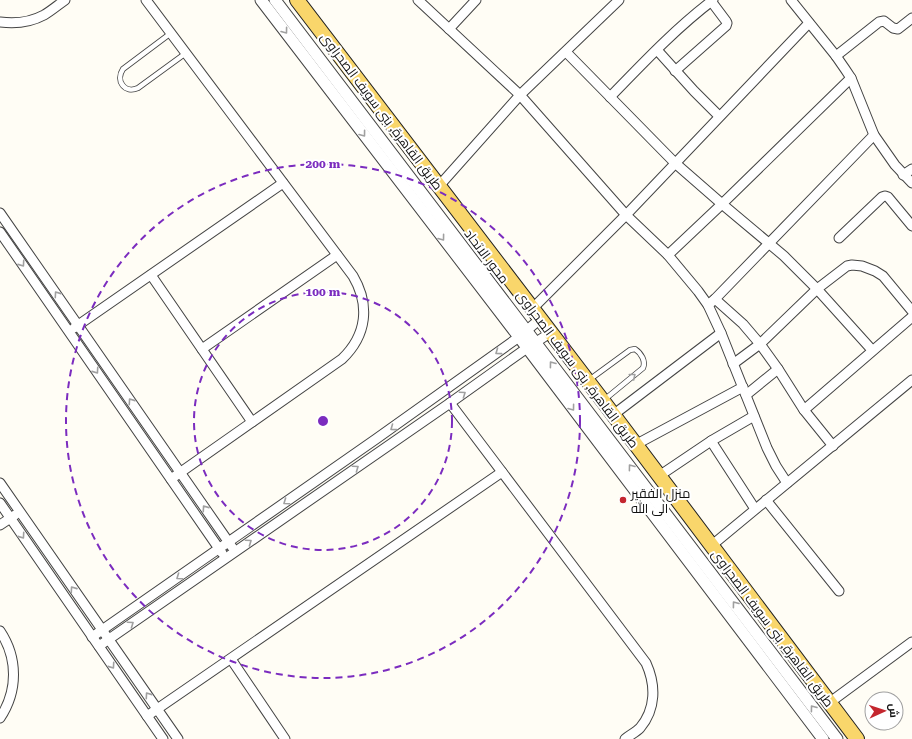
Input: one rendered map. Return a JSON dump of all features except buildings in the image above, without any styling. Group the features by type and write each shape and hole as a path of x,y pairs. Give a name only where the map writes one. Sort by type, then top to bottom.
{"main road":[{"name":"طريق القاهرة, بنى سويف الصحراوى","path":"297,0 588,381 854,738"}],"street":[{"path":"0,22 12,23 37,18 45,15 65,0"},
{"path":"146,0 357,283 364,307 360,332 348,353 171,479"},
{"name":"محور الاتحاد","path":"261,0 523,334"},
{"name":"محور الاتحاد","path":"275,0 823,739"},
{"path":"418,0 520,95 626,214 668,255 698,291 743,324 778,369 804,410 833,446"},
{"path":"449,29 476,0"},
{"path":"439,186 520,95 620,0"},
{"path":"791,0 836,56 851,78 874,135 895,165 912,183"},
{"path":"610,97 682,25 712,1 726,21 726,26 675,71"},
{"path":"836,56 879,22 884,21 893,28 898,29 912,18"},
{"path":"92,637 376,439 523,334 536,314 626,214 809,23"},
{"path":"657,50 675,71 719,116"},
{"path":"566,52 675,162 722,204 770,243 818,289 872,350"},
{"path":"668,255 851,78"},
{"path":"712,302 874,135"},
{"path":"903,175 912,169"},
{"path":"69,332 283,183"},
{"path":"840,238 882,197 885,196 888,197 912,226"},
{"path":"0,213 235,552"},
{"path":"0,232 226,558"},
{"path":"202,349 337,255"},
{"path":"733,364 760,344 818,289 847,266 862,266 883,276 912,311"},
{"path":"151,275 252,422"},
{"path":"712,302 721,333 766,448 787,483"},
{"path":"804,410 912,317"},
{"path":"99,646 550,333"},
{"path":"613,415 721,333"},
{"name":"محور الاتحاد","path":"531,345 837,739"},
{"path":"635,445 744,391 778,369"},
{"path":"711,546 912,380"},
{"path":"450,403 649,670 653,686 650,709 638,729 625,739"},
{"path":"659,476 711,441 754,416"},
{"path":"711,441 755,509"},
{"path":"147,716 502,472"},
{"path":"0,483 178,739"},
{"path":"766,500 839,591"},
{"path":"14,503 1,508 10,518 163,739"},
{"path":"0,525 20,512"},
{"path":"0,631 4,636 10,650 14,681 11,696 0,718"},
{"path":"829,703 912,642"},
{"path":"231,659 285,739"}],"lane":[{"path":"171,33 123,69 120,79 123,86 132,90 138,88 186,53"},
{"path":"588,381 630,350 635,349 638,351 644,361 642,368 603,401"}],"place":[{"name":"منزل الفقير الى الله","path":"623,500"}]}
